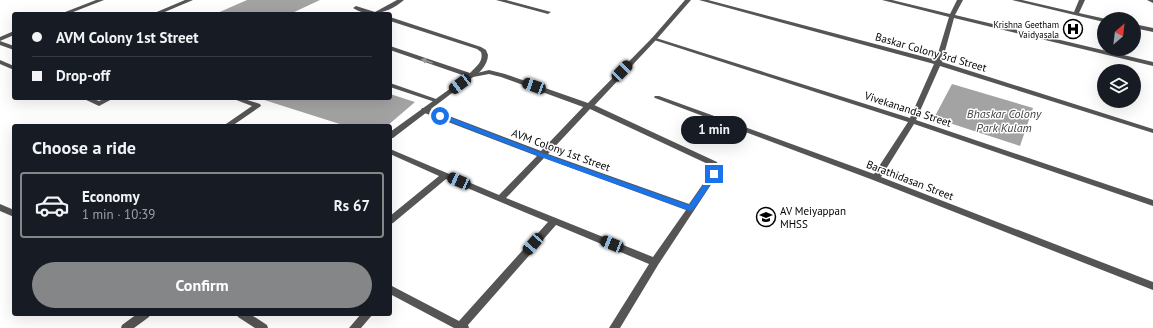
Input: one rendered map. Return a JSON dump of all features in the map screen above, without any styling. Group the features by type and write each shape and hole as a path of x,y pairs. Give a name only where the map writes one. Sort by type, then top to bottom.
{"street":[{"path":"69,12 102,0"},
{"path":"160,12 190,0"},
{"path":"380,12 401,0"},
{"path":"499,0 548,12"},
{"path":"500,199 590,106 688,0"},
{"name":"Baskar Colony 3rd Street","path":"702,0 938,63 1153,131"},
{"path":"885,0 1153,64"},
{"path":"876,178 912,121 938,63 952,16 960,0"},
{"path":"1015,0 1097,18"},
{"path":"1076,14 1082,0"},
{"path":"356,8 369,12"},
{"path":"392,20 483,50 486,56 484,62 472,76 392,135"},
{"path":"1141,27 1153,30"},
{"path":"0,39 12,34"},
{"name":"Vivekananda Street","path":"654,38 912,121 1153,203"},
{"path":"0,43 12,47"},
{"path":"392,49 472,76 494,72 590,106 714,164 716,171 690,208 614,328"},
{"path":"0,62 12,67"},
{"path":"392,86 438,101"},
{"name":"Barathidasan Street","path":"658,97 876,178 1153,286"},
{"path":"90,100 99,104 107,100"},
{"path":"230,124 257,106 240,100"},
{"name":"AVM Colony 1st Street","path":"425,110 543,155 690,208"},
{"path":"392,151 500,199 655,262"},
{"path":"392,219 445,175"},
{"path":"0,207 12,213"},
{"path":"392,291 463,327 554,221"},
{"path":"126,328 142,316"},
{"path":"245,316 263,328"},
{"path":"354,328 366,316"}],"water":[{"path":"247,0 320,0 294,12 220,12"},
{"name":"Bhaskar Colony Park Kulam","path":"952,84 1033,108 1020,146 934,118"},
{"path":"392,95 415,102 389,124 340,124 264,100 392,100"}],"place":[{"name":"Krishna Geetham Vaidyasala","path":"1073,29"},
{"name":"AV Meiyappan MHSS","path":"766,217"}],"route":[{"path":"440,116 690,208 714,174"}]}
